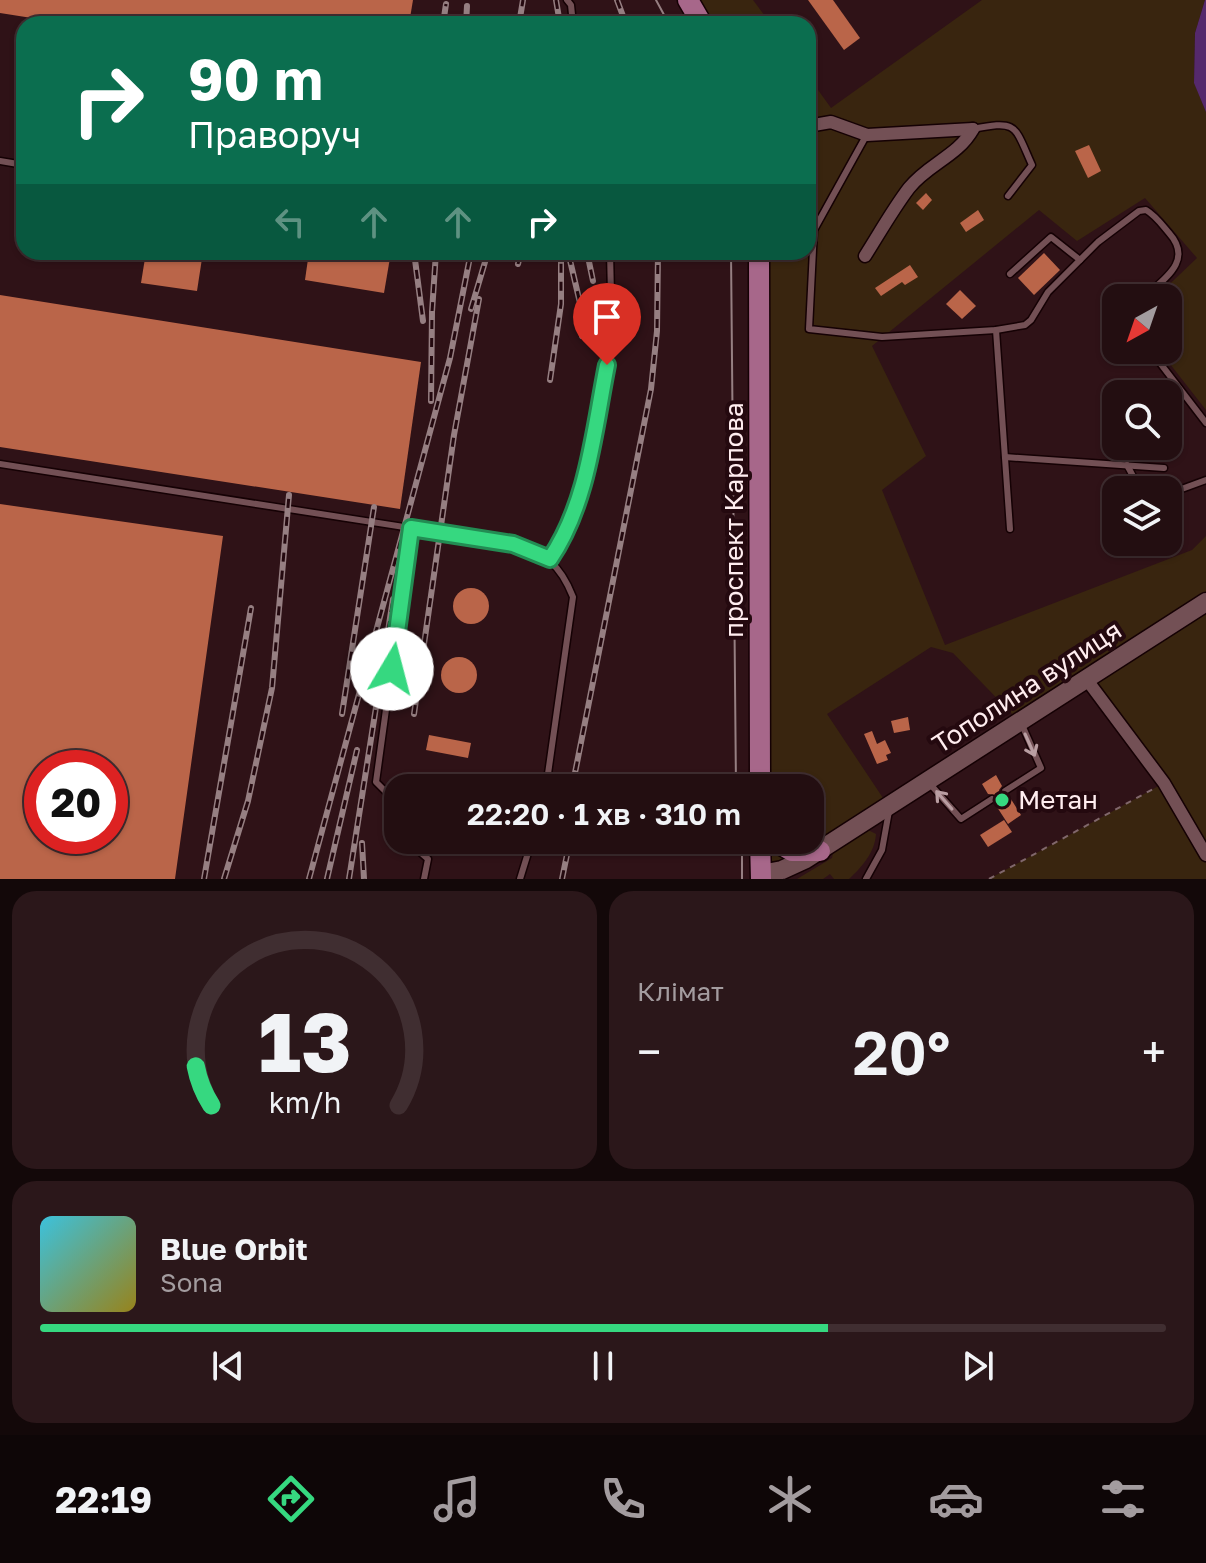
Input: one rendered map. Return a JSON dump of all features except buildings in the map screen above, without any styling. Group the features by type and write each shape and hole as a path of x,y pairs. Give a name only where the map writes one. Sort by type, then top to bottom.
{"main road":[{"name":"проспект Карпова","path":"759,260 760,774"},
{"name":"Тополина вулиця","path":"813,855 1206,602"},
{"path":"760,854 761,876 813,855"},
{"path":"808,854 813,855"},
{"path":"792,879 813,855"}],"street":[{"path":"816,125 831,122 867,135 973,129"},
{"path":"865,256 910,187 962,146 973,129"},
{"path":"1087,680 1164,783 1206,855"}],"lane":[{"path":"973,129 1003,123 1019,135 1032,165 1008,196"},
{"path":"816,226 867,135"},
{"path":"812,260 809,329 882,337 996,330 1025,325 1048,292 1098,242 1139,211 1146,210 1178,242 1180,253 1176,266 1157,284"},
{"path":"1010,274 1051,237 1080,260"},
{"path":"550,559 564,539 585,476 612,337 610,260"},
{"path":"996,330 1010,529"},
{"path":"1161,364 1206,423"},
{"path":"1005,457 1164,468"},
{"path":"0,464 513,544 550,559 567,582 573,597 548,774"},
{"path":"1127,465 1133,476"},
{"path":"1182,489 1206,480"},
{"path":"384,790 376,782 411,528"},
{"path":"1005,791 1041,768 1020,722"},
{"path":"928,781 961,819 992,799"},
{"path":"866,879 882,850 883,811"},
{"path":"422,854 428,859 424,879"},
{"path":"520,879 528,854"}],"path":[{"path":"989,879 1164,783"}],"shaded area":[{"path":"700,0 753,0 765,16 709,16"},
{"path":"982,0 1205,0 1195,33 1194,82 1206,112 1206,410 1170,364 1182,364 1182,284 1170,284 1197,258 1145,198 1077,241 1039,210 872,346 926,456 882,490 945,645 1182,556 1206,536 1206,879 989,879 1164,783 1088,681 1020,722 953,653 931,647 827,714 889,807 824,847 824,774 767,774 768,260 816,260 816,87 831,108"},
{"path":"1205,0 1206,112 1194,83 1195,33"},
{"path":"868,830 876,834 873,847 849,879 834,879 830,874 823,879 797,879 832,858 833,853"},
{"path":"769,854 813,854 772,879"}],"tram line":[{"path":"656,0 665,16"},
{"path":"731,260 736,774"},
{"path":"742,854 742,879"}],"railway":[{"path":"520,16 523,0"},
{"path":"556,0 559,16"},
{"path":"617,0 623,16"},
{"path":"444,16 446,4"},
{"path":"466,16 467,6"},
{"path":"415,260 423,321"},
{"path":"431,401 435,260"},
{"path":"309,879 450,358 469,260"},
{"path":"471,309 486,260"},
{"path":"518,264 519,260"},
{"path":"550,380 561,304 561,260"},
{"path":"570,260 580,303 582,336"},
{"path":"589,260 593,281"},
{"path":"575,774 651,389 657,331 658,260"},
{"path":"414,714 454,435 479,299"},
{"path":"224,879 248,801 272,688 289,495"},
{"path":"342,714 374,507"},
{"path":"349,879 393,599"},
{"path":"204,879 251,608"},
{"path":"327,879 357,750"},
{"path":"362,843 364,879"},
{"path":"562,879 567,854"}],"place":[{"name":"Метан","path":"1002,800"}],"route":[{"path":"392,669 411,528 513,544 550,559 564,539 585,476 607,365"}]}
